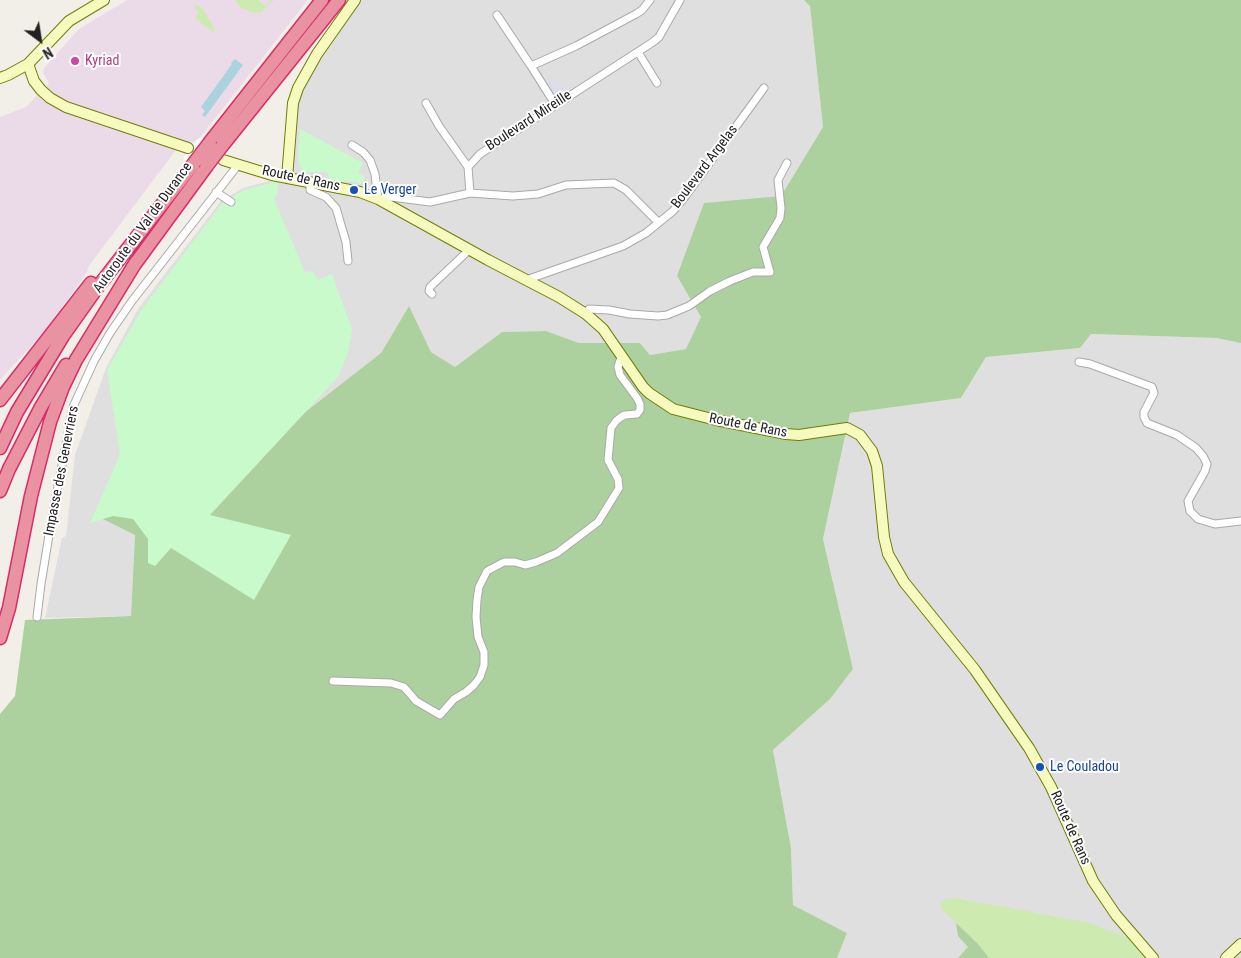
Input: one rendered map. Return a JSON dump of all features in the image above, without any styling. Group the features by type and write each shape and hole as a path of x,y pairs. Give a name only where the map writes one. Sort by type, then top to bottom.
{"highway":[{"name":"Autoroute du Val de Durance","path":"0,491 22,442 58,377 200,165 210,142 322,0"},
{"name":"Autoroute du Val de Durance","path":"0,448 17,412 63,336 97,288 200,165 222,146 338,0"},
{"path":"0,400 111,258 200,165"},
{"path":"0,638 17,571 40,459 59,395 76,360 136,262"}],"street":[{"path":"0,83 8,75 28,64 69,21 104,0"},
{"path":"287,178 293,103 298,88 316,54 355,0"},
{"path":"531,66 576,46 636,14 650,0"},
{"name":"Boulevard Mireille","path":"468,167 480,154 659,37 680,0"},
{"path":"497,15 555,104"},
{"path":"638,52 657,83"},
{"path":"28,64 34,81 50,98 66,107 188,148"},
{"path":"8,75 34,81"},
{"name":"Boulevard Argelas","path":"526,280 636,240 673,211 764,88"},
{"path":"426,103 439,126 468,167 470,194"},
{"path":"352,145 363,152 370,160 375,174 378,199 391,197 430,202 470,194 513,196 538,194 566,185 614,183 626,190 658,222"},
{"name":"Route de Rans","path":"223,160 287,178 360,192 378,199 558,297 586,314 603,329 621,357 649,393 673,409 716,420 799,436 831,429 847,428 854,431 867,442 877,466 884,537 888,554 904,582 975,670 1029,748 1051,787 1094,881 1116,915 1153,958"},
{"path":"586,314 589,309 630,314 667,315 688,306 710,291 730,281 753,272 770,272 764,247 780,218 781,208 778,180 787,163"},
{"name":"Impasse des Genevriers","path":"37,617 48,540 73,407 94,361 110,333 238,165"},
{"path":"310,182 310,190 326,197 336,208 346,242 348,262"},
{"path":"216,192 231,202"},
{"path":"432,294 429,291 430,287 469,250"},
{"path":"333,681 391,683 404,687 416,701 440,715 454,699 474,686 480,677 484,665 484,652 478,637 476,617 480,587 487,572 504,562 515,562 525,565 557,553 598,522 619,488 618,480 608,460 611,428 620,417 637,414 640,410 637,398 620,375 618,367 621,357"},
{"path":"1078,362 1090,364 1152,387 1154,393 1144,412 1144,418 1147,423 1177,435 1196,448 1207,464 1188,501 1190,511 1198,519 1215,524 1241,521"},
{"path":"1226,958 1241,944"}],"shaded area":[{"path":"127,0 308,0 199,139 176,150 88,267 87,272 47,328 0,380 0,117 26,107 49,83 43,73 44,68 79,29"},
{"path":"362,0 804,0 810,5 823,127 781,196 677,276 702,317 687,349 650,355 640,343 579,343 546,331 502,332 455,367 431,352 409,306 381,353 277,434 135,535 131,616 45,618 62,538 66,536 75,455 106,368 138,309 221,201 243,188 269,181 291,184 299,97 328,45"},
{"path":"542,76 563,83 569,94 555,103 540,78"},
{"path":"1090,334 1216,338 1241,343 1241,958 837,958 847,933 793,905 791,848 773,750 830,699 853,669 823,539 850,413 961,398 986,357 1080,348"}],"green space":[{"path":"235,0 258,0 266,6 271,0 274,0 261,12 253,13 241,8"},
{"path":"804,0 1241,0 1241,343 1216,338 1091,334 1080,348 986,357 961,398 850,413 823,539 853,669 830,699 773,750 791,848 793,905 847,933 837,958 0,958 0,714 15,696 25,620 131,616 135,535 95,515 110,477 169,505 277,434 381,353 409,306 431,352 455,367 502,332 546,331 579,343 640,343 650,355 686,349 701,317 677,276 704,203 781,196 823,127 810,6"},
{"path":"197,4 203,9 215,29 214,33 195,18 199,12 194,8"},
{"path":"300,129 363,163 358,173 365,177 361,184 354,181 343,181 342,184 329,182 328,172 306,172 301,168 298,160"},
{"path":"278,181 277,195 274,199 305,272 313,271 318,280 332,274 352,329 348,353 338,377 210,515 291,535 254,600 171,548 155,566 148,563 148,539 133,519 113,516 90,523 120,454 107,370 142,309 222,203 244,190"},
{"path":"955,898 1086,922 1129,938 1146,958 989,958 978,944 941,908 940,903 944,900"},
{"path":"956,923 978,944 989,958 958,958 968,947 958,936"}],"water":[{"path":"235,59 243,65 205,117 202,115 205,111 201,107"}],"pier":[{"path":"199,138 231,149 215,170 183,159"}],"place":[{"name":"Kyriad","path":"75,61"},
{"name":"Le Verger","path":"354,190"},
{"name":"Le Couladou","path":"1040,767"}]}
